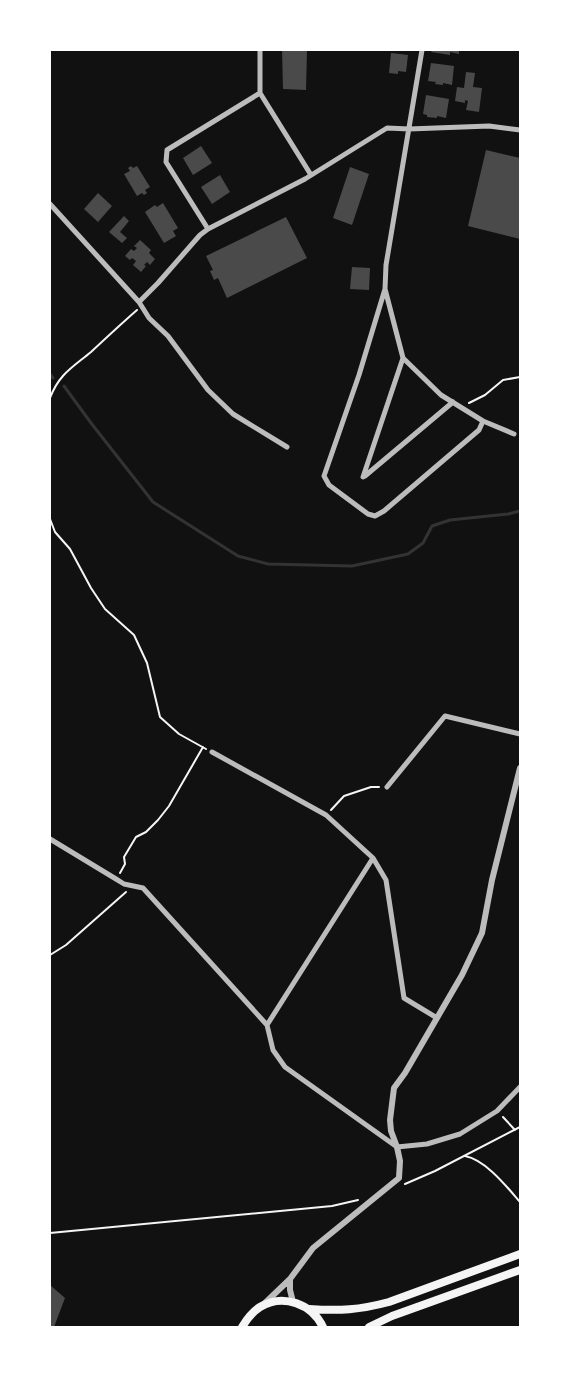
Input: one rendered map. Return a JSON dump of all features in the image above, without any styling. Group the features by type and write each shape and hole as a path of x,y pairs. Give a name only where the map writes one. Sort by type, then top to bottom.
{"main road":[{"path":"242,1327 260,1307 271,1302 282,1300 293,1302 309,1309 347,1311 372,1307 520,1254"},
{"path":"369,1327 392,1316 520,1270"},
{"path":"309,1309 323,1327"}],"street":[{"path":"260,50 260,93 311,175"},
{"path":"422,50 386,265 385,289 359,375 324,476 329,485 368,514 375,516 384,512 479,430 483,421"},
{"path":"208,229 166,162 167,150 260,93"},
{"path":"140,304 200,234 311,175 387,128 489,126 520,130"},
{"path":"50,204 53,211 140,304 149,318 168,336 208,390 233,414 287,447"},
{"path":"385,289 402,358 441,396 483,421 514,434"},
{"path":"402,358 363,477 453,402"},
{"path":"387,787 445,716 520,734"},
{"path":"212,752 326,815 373,858 386,880 404,998 437,1018"},
{"path":"260,1307 290,1279 313,1248 399,1178 400,1161 391,1131 390,1120 394,1088 462,975 482,933 492,880 520,768"},
{"path":"50,839 124,884 143,888 267,1025 274,1050 285,1067 397,1147 427,1144 460,1134 497,1111 520,1087"},
{"path":"267,1025 373,858"},
{"path":"290,1279 293,1302"}],"path":[{"path":"50,398 54,386 63,374 91,352 140,304"},
{"path":"462,409 467,404 486,395 503,380 520,377"},
{"path":"50,519 55,532 70,549 91,588 105,609 134,635 147,663 160,716 179,734 212,752"},
{"path":"116,879 126,864 124,856 136,838 146,832 163,813 203,747"},
{"path":"326,815 344,796 371,787 387,787"},
{"path":"50,955 66,945 134,886"},
{"path":"497,1111 515,1130"},
{"path":"402,1185 434,1171 520,1127"},
{"path":"464,1156 478,1160 520,1202"},
{"path":"50,1233 332,1206 360,1199"}],"building":[{"path":"282,50 307,50 306,90 283,89"},
{"path":"432,50 459,50 459,54 450,52 450,55 431,52"},
{"path":"391,53 408,55 406,72 398,71 398,74 389,73"},
{"path":"431,63 454,66 452,85 435,84 436,82 428,81"},
{"path":"466,72 475,73 473,87 482,88 479,112 466,110 468,101 465,100 465,103 455,101 457,87 464,88"},
{"path":"426,95 449,99 446,118 437,116 437,118 427,117 427,115 423,114"},
{"path":"201,146 212,163 193,175 183,158"},
{"path":"486,150 520,158 520,239 468,226"},
{"path":"131,166 133,168 137,166 150,187 145,190 147,193 144,195 142,193 137,196 124,174 130,171 128,168"},
{"path":"350,167 369,174 352,225 333,218"},
{"path":"220,175 230,192 212,204 201,187"},
{"path":"98,193 112,206 98,222 84,209"},
{"path":"163,203 178,228 173,231 176,236 164,243 145,212 155,205 157,207"},
{"path":"124,216 129,221 120,232 127,238 122,243 109,232"},
{"path":"286,217 307,258 227,298 218,278 214,280 210,271 213,270 206,256"},
{"path":"140,240 151,250 149,253 155,259 150,265 147,262 141,272 133,265 136,261 132,258 130,260 125,256 131,249 134,251 137,248 134,246"},
{"path":"352,267 370,268 369,290 350,289"},
{"path":"50,1285 65,1298 54,1327 50,1327"}],"waterway":[{"path":"50,374 53,378"},
{"path":"64,386 153,502 238,556 268,564 352,566 408,554 423,543 432,526 450,520 520,511"}]}
